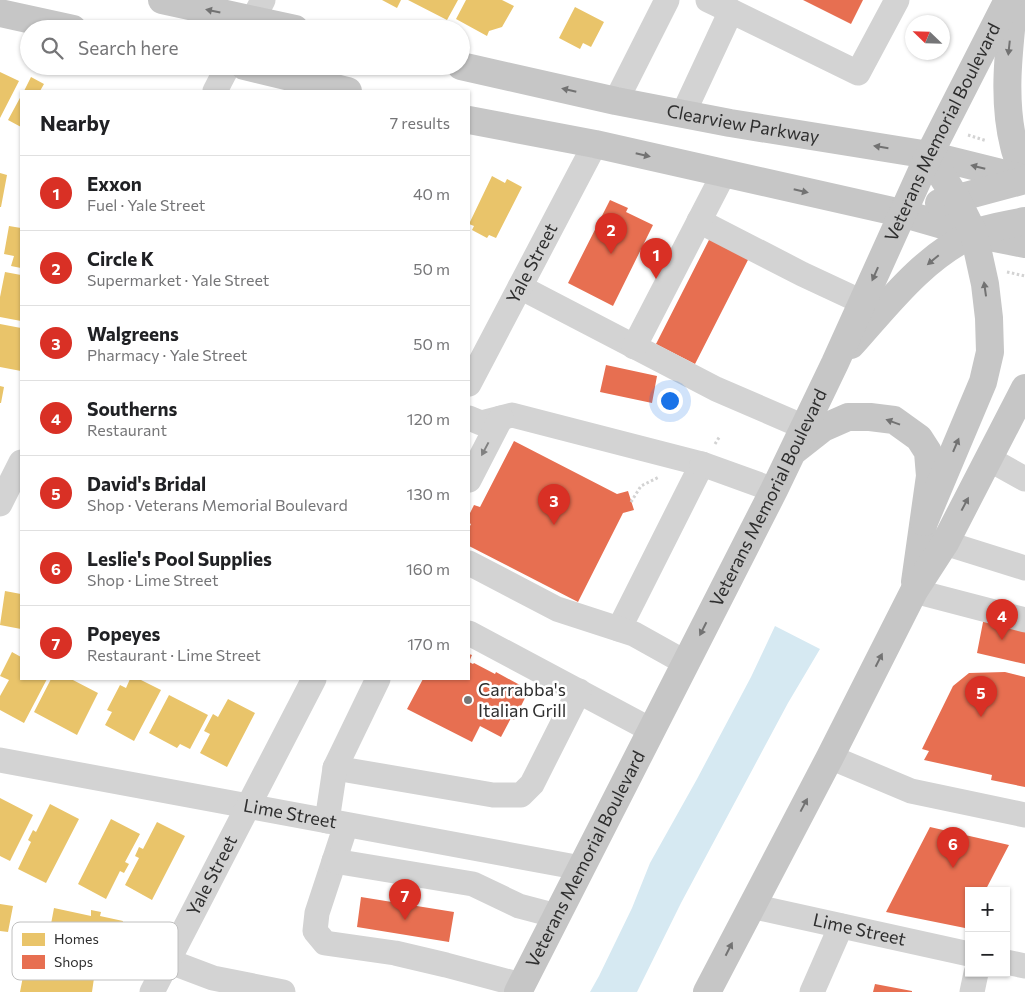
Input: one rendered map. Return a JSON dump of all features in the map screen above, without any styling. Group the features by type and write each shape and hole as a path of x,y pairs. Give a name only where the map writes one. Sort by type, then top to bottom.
{"main road":[{"path":"162,0 255,16 267,20"},
{"name":"Veterans Memorial Boulevard","path":"519,989 774,490 835,363 901,213 1008,0"},
{"path":"1014,0 1008,54 1008,102 1014,147 1025,175"},
{"path":"0,13 32,20"},
{"name":"Clearview Parkway","path":"470,68 616,101 730,123 929,155 1025,180"},
{"path":"281,75 344,90"},
{"path":"478,122 596,144 901,213 974,234 1025,244"},
{"path":"924,522 983,382 990,352 985,284 974,234 956,198 929,155"},
{"path":"901,213 1025,180"},
{"path":"835,363 912,278 939,254 974,234 1025,221"},
{"path":"714,989 751,906 830,757 914,591 945,543 989,459 1018,419 1025,388"},
{"path":"790,454 823,428 848,417 894,420 919,438 928,452 930,476 914,591"}],"street":[{"path":"616,101 667,0"},
{"path":"708,0 858,73 897,0"},
{"path":"683,114 731,12"},
{"path":"216,90 223,75"},
{"name":"Yale Street","path":"470,382 596,144"},
{"path":"634,347 724,173"},
{"path":"699,221 802,274 862,302"},
{"path":"520,287 738,400 804,426"},
{"path":"470,418 481,423 512,415 702,464 774,490"},
{"path":"470,478 502,418"},
{"path":"989,459 1025,478"},
{"path":"0,504 20,464"},
{"path":"619,629 702,464"},
{"path":"945,543 1025,568"},
{"path":"470,564 557,609 634,634 686,663"},
{"path":"914,591 1025,620"},
{"path":"470,634 651,730"},
{"name":"Yale Street","path":"178,941 313,680"},
{"path":"378,680 336,768 334,861 317,913 315,931 325,943 395,953 446,964 519,989"},
{"path":"336,768 493,795 521,795 532,784 579,691"},
{"path":"830,757 912,791 1025,815"},
{"name":"Lime Street","path":"0,760 581,868"},
{"path":"334,861 473,884 519,906 556,916"},
{"name":"Lime Street","path":"751,906 965,953"},
{"path":"812,992 841,926"},
{"path":"1010,963 1025,966"},
{"path":"178,967 210,985 282,992"},
{"path":"972,992 975,977"},
{"name":"Yale Street","path":"152,992 158,980"}],"path":[{"path":"968,135 988,141"},
{"path":"1002,271 1025,276"}],"shaded area":[{"path":"775,626 820,649 788,703 681,903 637,992 590,992 632,908 650,863 751,677"}],"building: Homes":[{"path":"382,0 401,0 397,8"},
{"path":"408,0 458,0 447,20"},
{"path":"466,0 502,0 514,6 502,27 489,31 487,36 470,27 470,20 456,19"},
{"path":"575,7 604,22 591,47 583,43 580,49 559,38"},
{"path":"0,72 19,81 0,118"},
{"path":"31,77 44,84 41,90 24,90"},
{"path":"20,98 20,126 8,120"},
{"path":"0,173 7,175 1,207 0,207"},
{"path":"492,176 505,183 507,179 522,187 496,238 489,235 487,238 472,230 474,226 470,224"},
{"path":"9,226 20,228 20,268 11,266 14,256 4,254"},
{"path":"5,272 20,275 20,321 0,317 0,297"},
{"path":"0,324 20,328 20,371 0,367"},
{"path":"0,386 4,387 1,403 0,403"},
{"path":"5,591 20,594 20,629 0,625"},
{"path":"12,652 20,656 20,680 46,680 24,723 0,710 0,696 9,680 0,676"},
{"path":"50,680 73,680 98,693 77,735 34,712"},
{"path":"130,680 141,680 161,690 134,741 105,725 112,712 107,710 120,685 126,688"},
{"path":"169,695 208,715 190,749 180,744 177,748 149,733"},
{"path":"228,699 255,713 227,767 200,753 210,734 204,731 213,714 218,717"},
{"path":"0,798 33,815 10,861 0,856"},
{"path":"50,804 79,819 46,883 18,869 31,842 28,840 33,830 36,832"},
{"path":"111,819 140,834 125,862 129,864 124,873 120,871 106,899 78,884"},
{"path":"157,822 185,836 152,900 125,885 139,858 135,856 139,847 143,849"},
{"path":"0,904 13,906 8,932 0,931"},
{"path":"54,908 91,916 91,910 101,912 100,916 123,921 123,922 51,922"},
{"path":"22,980 94,980 92,992 20,992"}],"building: Shops":[{"path":"803,0 863,0 851,24"},
{"path":"610,200 628,208 626,212 653,225 613,306 568,283"},
{"path":"712,234 751,254 695,364 656,344"},
{"path":"606,365 657,376 652,403 600,392"},
{"path":"514,441 617,494 628,491 634,510 623,513 578,602 470,547 470,513 474,505 480,507"},
{"path":"984,617 1025,627 1025,664 977,653"},
{"name":"Carrabba's Italian Grill","path":"470,662 495,674 496,672 529,690 514,720 511,718 501,737 480,726 472,742 407,709 422,680 470,680"},
{"path":"1005,672 1025,677 1025,787 991,780 992,775 924,760 929,751 922,749 953,686 969,673"},
{"path":"930,827 1009,845 987,887 965,887 965,928 886,912"},
{"path":"361,897 454,912 449,942 357,927"},
{"path":"875,984 912,991 912,992 873,992"}],"place":[{"name":"Circle K","path":"611,254"},
{"name":"Exxon","path":"656,279"},
{"name":"Walgreens","path":"554,525"},
{"name":"Southerns","path":"1002,640"},
{"name":"Carrabba's Italian Grill","path":"468,700"},
{"name":"David's Bridal","path":"981,717"},
{"name":"Leslie's Pool Supplies","path":"953,868"},
{"name":"Popeyes","path":"405,920"}]}
